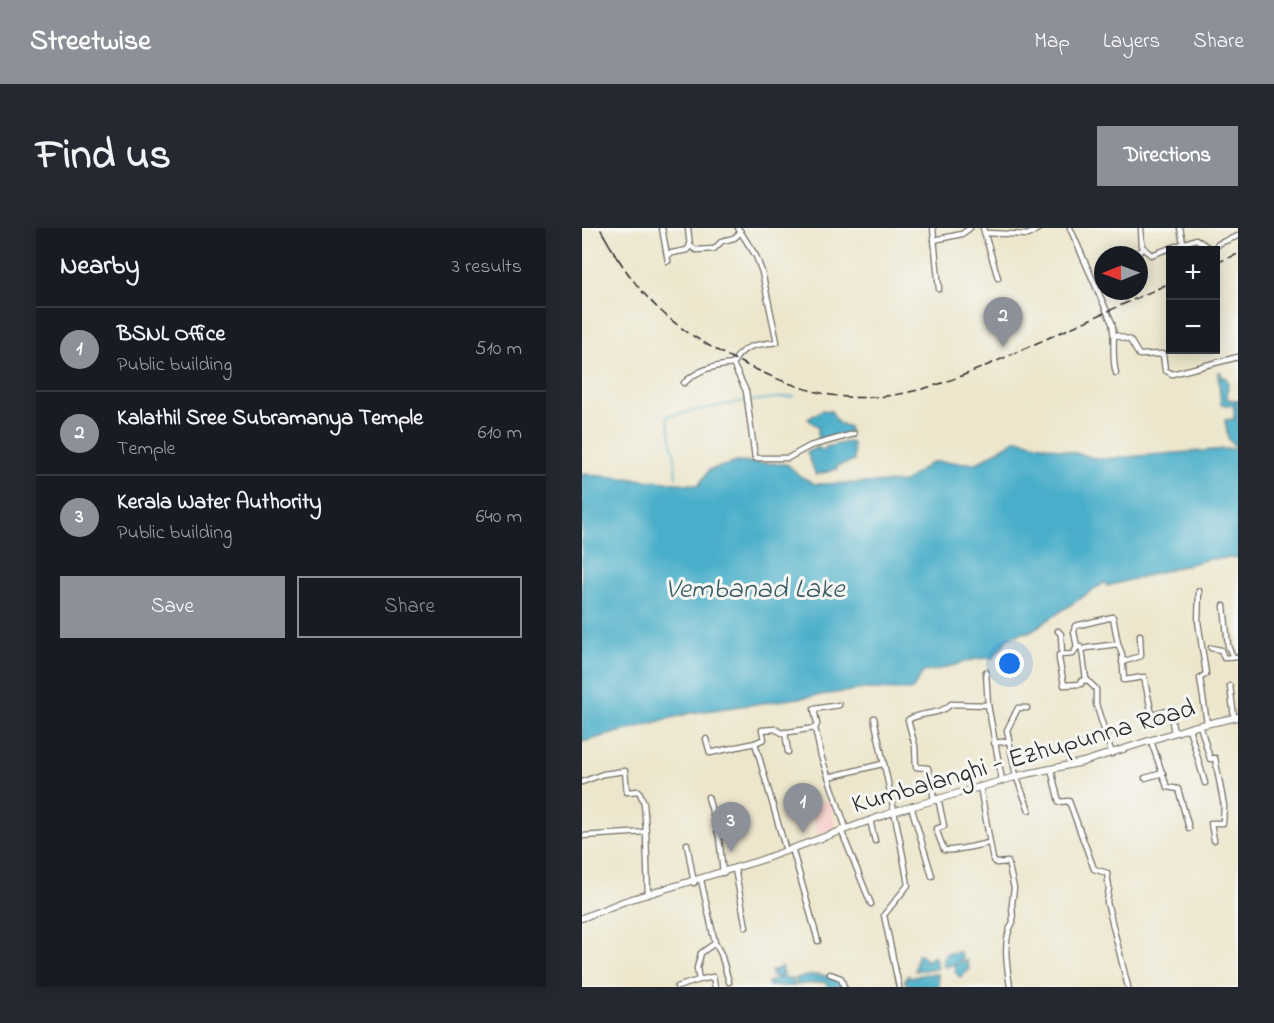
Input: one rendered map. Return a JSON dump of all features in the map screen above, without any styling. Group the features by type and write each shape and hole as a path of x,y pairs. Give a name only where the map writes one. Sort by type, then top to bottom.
{"main road":[{"name":"Kumbalanghi - Ezhupunna Road","path":"582,918 648,895 694,883 911,806 1016,776 1112,754 1189,728 1236,717"}],"street":[{"path":"662,228 667,257 687,250 690,246 688,228"},
{"path":"933,228 939,289"},
{"path":"934,240 962,234 970,228"},
{"path":"998,278 984,231 1028,235 1039,228"},
{"path":"1070,228 1102,297 1115,335 1112,357 1116,373"},
{"path":"1141,228 1144,246"},
{"path":"1180,228 1183,242"},
{"path":"684,383 704,369 733,364 741,351 748,346 777,342 756,256 740,230 734,238 722,241 714,249 696,250 690,246"},
{"path":"1218,246 1238,236"},
{"path":"1148,252 1151,255 1196,239 1207,246"},
{"path":"1115,335 1130,340 1138,355 1162,354 1165,370 1172,374 1238,357"},
{"path":"733,364 746,391 755,458 789,458 810,446 854,434"},
{"path":"1199,591 1198,621 1206,674 1200,678 1204,724 1210,759 1215,758 1224,806 1223,823 1211,823 1214,840"},
{"path":"1224,606 1228,646 1236,657"},
{"path":"1062,655 1073,654 1077,647 1074,632 1076,626 1113,617 1124,680 1144,677 1152,715 1170,710 1174,733"},
{"path":"1058,631 1061,634 1062,655 1059,659 1064,685 1082,684 1081,681 1087,680"},
{"path":"1122,662 1141,656 1140,635"},
{"path":"1082,651 1118,644"},
{"path":"1077,647 1081,647 1087,680 1096,689 1096,704 1112,754"},
{"path":"1211,648 1221,650 1224,658 1236,657"},
{"path":"986,672 988,705 1002,780"},
{"path":"1230,686 1236,717"},
{"path":"988,705 951,704 943,711 915,716 908,720 915,746 916,767 927,768 944,826 936,829 944,850 957,850 963,846 989,843"},
{"path":"839,705 814,709 817,724 814,728 844,829 871,904"},
{"path":"1027,708 1018,708 1007,730 1016,776 1029,810"},
{"path":"874,718 882,764 896,811 908,885 884,915 899,987"},
{"path":"706,739 710,753 755,743 764,739 762,730 785,732 814,728"},
{"path":"1189,728 1205,783"},
{"path":"785,732 788,752"},
{"path":"994,743 1009,741"},
{"path":"1151,741 1167,787 1178,789 1189,828"},
{"path":"755,743 818,941"},
{"path":"829,777 882,764"},
{"path":"1052,769 1059,802 1069,801 1094,869 1107,873 1109,888 1107,902 1128,987"},
{"path":"582,782 603,774 625,771 627,792 639,791 642,797 646,832 648,895"},
{"path":"1145,778 1163,773"},
{"path":"980,786 993,860 996,863 1008,862 1014,888 1013,922 1008,930 1006,954 1010,987"},
{"path":"708,797 716,833 719,837 723,873"},
{"path":"911,806 932,876"},
{"path":"870,820 875,841"},
{"path":"582,836 646,832"},
{"path":"687,844 694,883"},
{"path":"735,869 747,927"},
{"path":"701,880 715,943 721,954 729,982"},
{"path":"699,980 697,968 701,953 715,943"},
{"path":"830,974 841,978 844,987"},
{"path":"677,987 713,977 715,987"}],"shaded area":[{"path":"829,800 836,828 818,835 810,805"}],"water":[{"path":"1221,372 1222,378 1225,377 1228,381 1227,399 1238,401 1238,445 1233,445 1228,438 1225,420 1234,419 1234,406 1221,404 1218,373"},
{"path":"822,410 831,411 838,423 849,427 850,432 818,440 818,427 808,419"},
{"name":"Vembanad Lake","path":"1017,439 1100,459 1238,448 1238,558 1209,559 1107,586 1105,582 1031,631 1009,637 993,658 975,659 923,672 912,690 865,689 690,713 582,742 582,474 699,485 709,470 737,462 787,464 800,476 815,484 904,482 932,462 977,463"},
{"path":"853,443 854,461 816,475 807,452 818,447 823,451 826,447"},
{"path":"960,952 963,959 958,961 961,963 967,960 969,970 960,977 955,972 956,964 944,967 943,958 947,953"},
{"path":"917,955 922,955 926,961 934,956 938,968 915,971"},
{"path":"782,967 781,971 785,974 781,977 793,979 795,986 769,986 768,982 780,977 771,976 773,972 770,972"},
{"path":"925,974 938,974 939,987 910,987 904,981 908,975 910,978"},
{"path":"814,975 835,978 843,987 828,987 825,982 797,985 796,978"}],"waterway":[{"path":"750,401 794,396"},
{"path":"676,477 667,416 745,401"}],"railway":[{"path":"618,260 601,230 643,293 658,309 694,337 740,362 779,379 819,393 847,397 897,394 945,382 991,364 1166,285"},
{"path":"1220,261 1238,254"}],"place":[{"name":"Kalathil Sree Subramanya Temple","path":"1003,347"},
{"name":"BSNL Office","path":"803,833"},
{"name":"Kerala Water Authority","path":"731,852"}]}
